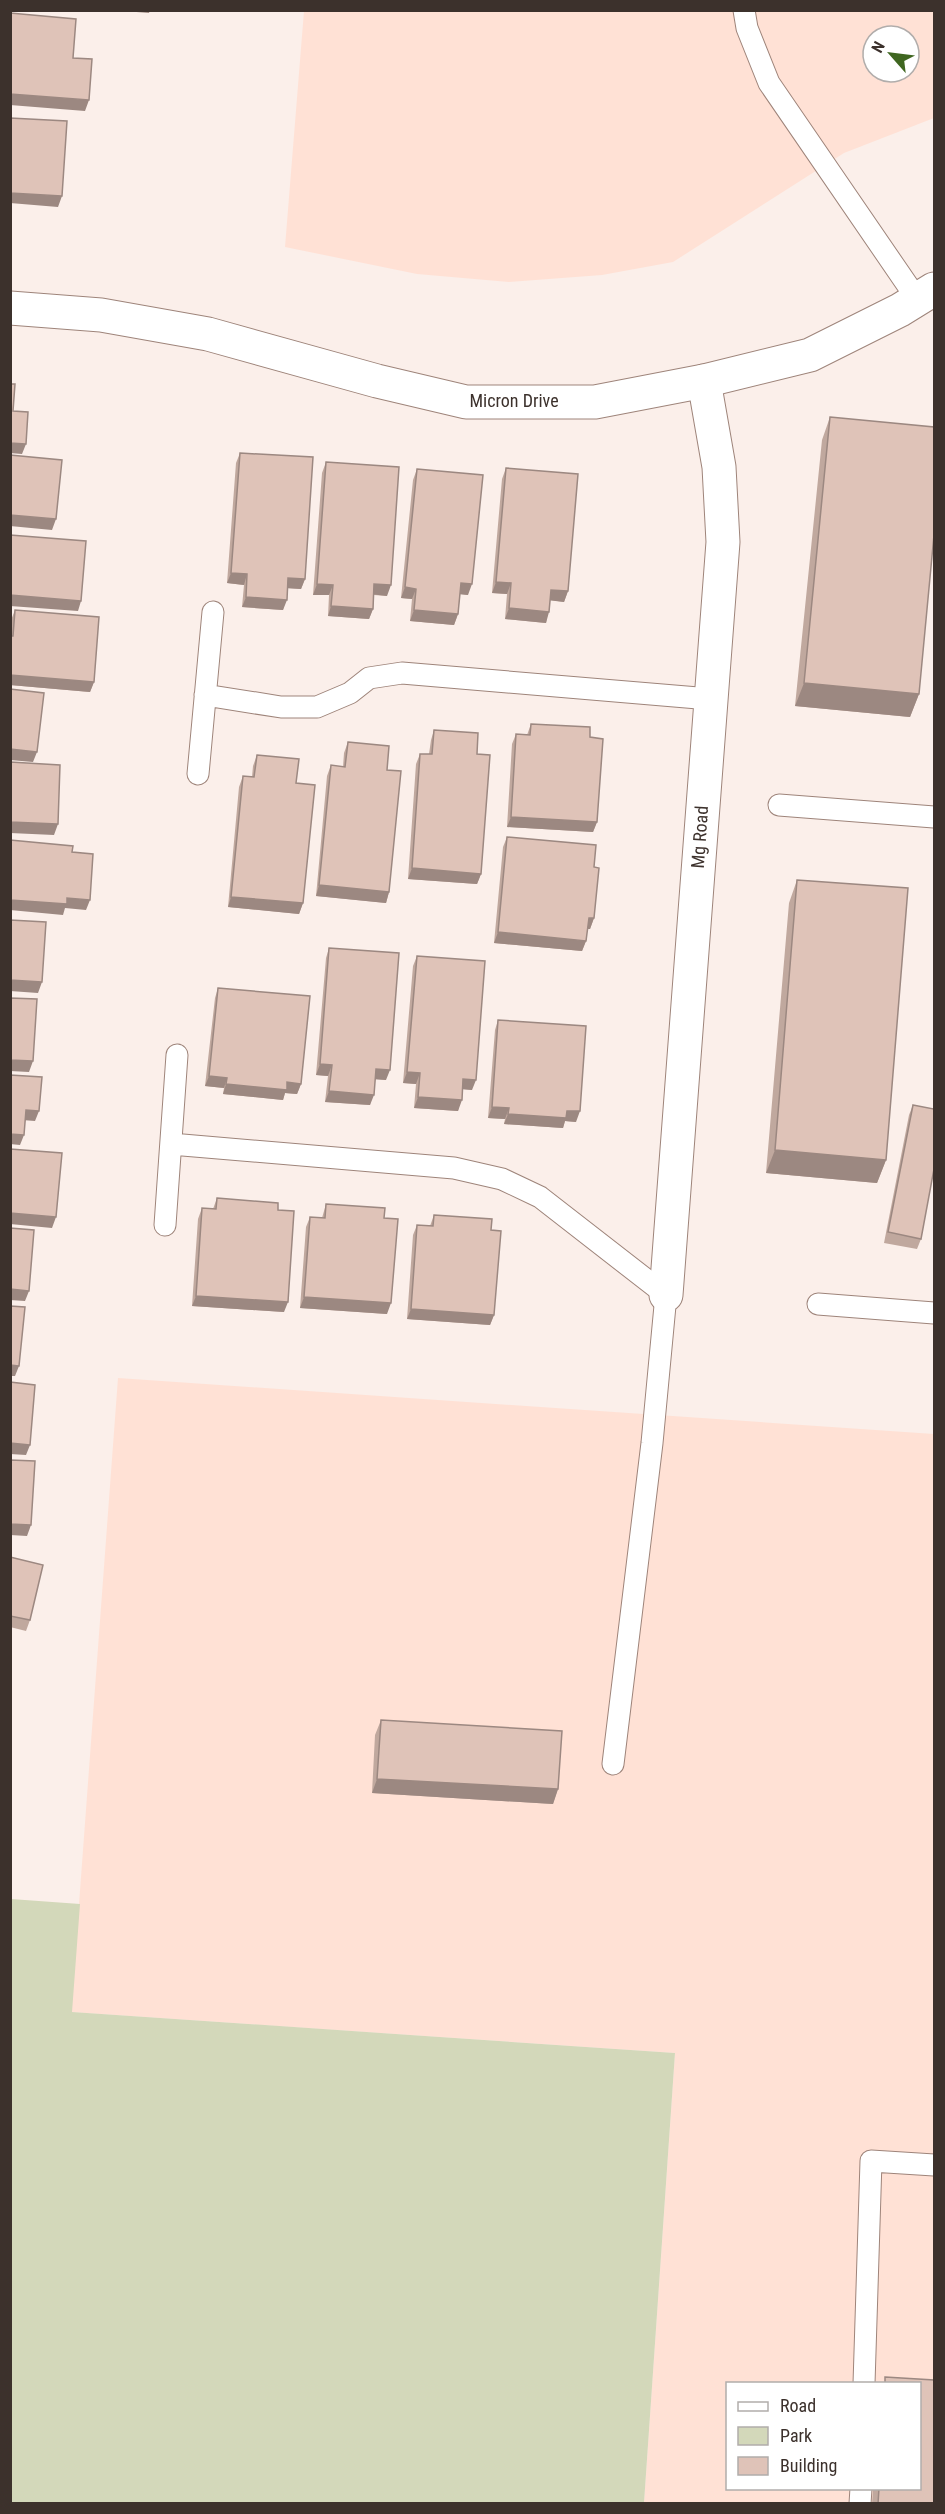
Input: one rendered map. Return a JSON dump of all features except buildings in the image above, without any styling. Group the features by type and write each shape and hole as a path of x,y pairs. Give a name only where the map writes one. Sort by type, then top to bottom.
{"street":[{"name":"Micron Drive","path":"10,308 101,315 208,334 377,381 466,402 595,402 704,381 810,355 926,294"},
{"name":"Mg Road","path":"666,1295 723,542 719,467 704,381"}],"lane":[{"path":"744,10 747,28 769,83 926,294"},
{"path":"198,774 213,612"},
{"path":"205,695 281,708 316,706 350,693 369,678 402,673 710,699"},
{"path":"779,805 934,818"},
{"path":"165,1225 177,1055"},
{"path":"171,1144 454,1168 502,1179 540,1197 666,1295 652,1443 613,1764"},
{"path":"818,1304 934,1313"},
{"path":"864,2382 871,2161 934,2165"}],"shaded area":[{"path":"304,11 934,11 934,118 844,153 673,262 602,275 509,282 417,274 285,247"},
{"path":"118,1378 934,1434 934,2503 644,2503 675,2053 71,2012"}],"green space":[{"path":"11,1899 80,1904 72,2012 675,2053 644,2503 11,2503"}]}
